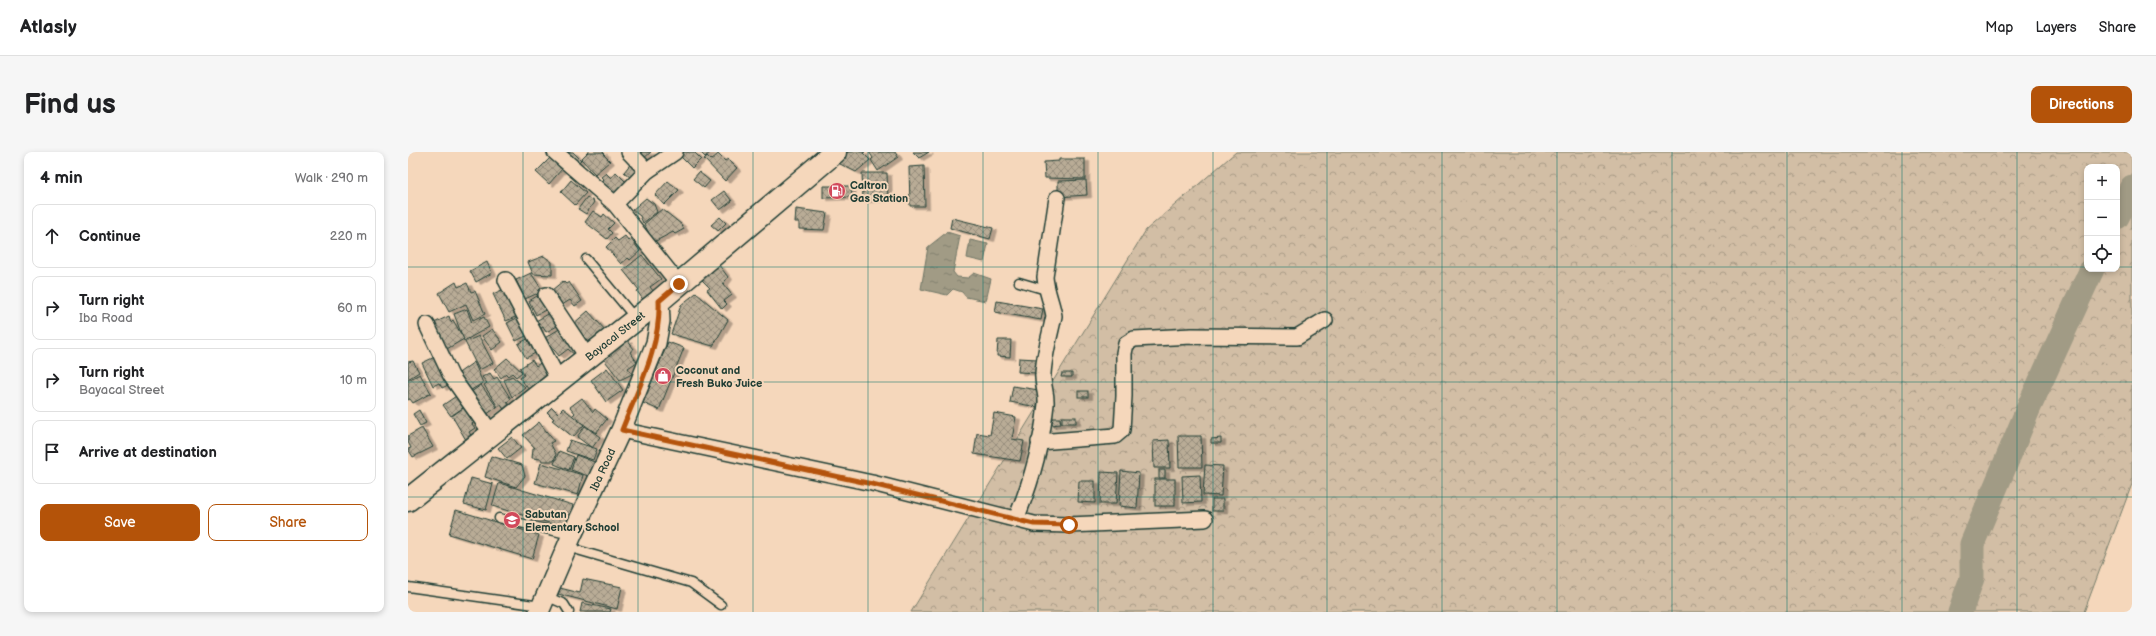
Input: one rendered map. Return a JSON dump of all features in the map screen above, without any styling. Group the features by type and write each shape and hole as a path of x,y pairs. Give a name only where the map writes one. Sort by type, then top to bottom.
{"main road":[{"name":"Bayacal Street","path":"408,500 636,320 835,152"}],"street":[{"path":"555,152 615,204 679,284"},
{"path":"628,152 647,171"},
{"path":"615,204 647,171 674,152"},
{"path":"1016,519 1029,486 1039,442 1046,395 1043,383 1044,363 1054,316 1053,308 1046,290 1045,277 1057,198"},
{"path":"506,280 559,381"},
{"path":"546,295 588,358"},
{"name":"Iba Road","path":"542,605 622,430 656,343 660,321 659,301"},
{"path":"1039,442 1115,436 1122,430 1124,353 1126,344 1134,339 1192,336 1297,337 1325,320"},
{"path":"427,325 451,376 492,434"},
{"path":"622,430 872,484 1034,524 1069,525 1205,519"}],"lane":[{"path":"586,259 636,320"},
{"path":"1019,282 1046,290"},
{"path":"499,518 570,541 691,584 721,605"},
{"path":"408,587 542,605 564,604 569,612"}],"green space":[{"path":"1236,152 2132,152 2132,484 2084,612 911,612 1146,230"}],"water":[{"path":"947,232 960,236 953,272 957,277 968,278 974,273 991,279 986,301 966,297 962,292 953,289 947,295 921,289 928,247"},
{"path":"970,240 988,244 984,262 967,258"}],"building":[{"path":"566,152 573,152 581,160 575,165"},
{"path":"588,152 603,152 610,161 595,174 581,159"},
{"path":"638,152 651,152 643,159"},
{"path":"684,152 694,152 701,159 692,168 680,156"},
{"path":"700,152 711,152 705,157"},
{"path":"844,152 865,152 863,153 870,160 856,172 840,164 836,159"},
{"path":"869,152 895,152 898,157 878,171 871,160 873,158"},
{"path":"913,152 929,152 919,158"},
{"path":"718,154 725,161 728,159 737,168 725,181 704,159 707,156 711,160"},
{"path":"550,158 562,169 549,184 536,172"},
{"path":"1059,159 1085,159 1085,179 1045,178 1044,162 1059,161"},
{"path":"632,162 639,169 631,178 624,172"},
{"path":"924,166 925,206 910,206 909,167"},
{"path":"616,172 627,183 610,200 597,185 603,179 601,177 606,173 611,178"},
{"path":"699,172 710,181 704,188 693,179"},
{"path":"862,173 887,173 888,199 863,200"},
{"path":"571,180 586,193 575,205 561,192"},
{"path":"1086,180 1087,195 1058,197 1058,181"},
{"path":"668,181 679,190 664,205 655,195"},
{"name":"Caltron Gas Station","path":"823,186 851,186 852,197 823,198"},
{"path":"724,191 732,201 720,210 712,200"},
{"path":"587,197 594,202 586,214 578,209"},
{"path":"646,198 654,204 657,212 643,223 640,216 632,210"},
{"path":"662,209 681,224 684,229 675,234 673,232 654,242 644,224"},
{"path":"796,209 827,213 824,230 799,229 799,222 795,222"},
{"path":"593,211 602,217 604,214 614,223 608,229 612,233 607,239 585,222"},
{"path":"720,217 726,223 718,231 711,225"},
{"path":"952,218 993,228 990,239 950,228"},
{"path":"625,236 629,241 631,239 640,251 630,260 628,258 621,264 606,247 615,238 618,241"},
{"path":"642,255 661,279 650,287 654,292 644,301 637,291 639,290 623,270"},
{"path":"544,256 552,262 552,275 533,274 528,262"},
{"path":"487,262 492,273 476,282 470,271"},
{"path":"719,265 728,277 723,284 732,295 724,301 727,304 722,309 707,290 710,288 700,278"},
{"path":"531,273 546,296 541,299 536,294 525,299 516,280"},
{"path":"563,281 566,284 569,282 582,301 575,306 570,300 562,305 552,290"},
{"path":"456,282 458,287 467,283 471,292 475,291 485,314 473,320 466,304 449,312 439,293"},
{"path":"504,289 522,314 506,321 493,294"},
{"path":"696,293 728,320 713,346 671,334 681,305"},
{"path":"537,296 540,301 546,298 551,307 536,315 529,301"},
{"path":"997,301 1043,309 1041,320 995,312"},
{"path":"467,309 472,323 484,317 489,327 464,341 454,314"},
{"path":"588,311 606,331 585,348 572,325"},
{"path":"550,313 563,323 546,332 543,327 538,330 534,322"},
{"path":"523,315 532,333 516,341 507,323"},
{"path":"449,316 451,322 453,320 464,339 445,350 434,323"},
{"path":"561,328 582,350 576,356 568,349 559,356 543,339"},
{"path":"492,329 502,342 492,350 482,336"},
{"path":"479,336 493,363 479,370 465,342"},
{"path":"533,336 541,350 526,358 518,344"},
{"path":"627,340 634,349 630,352 637,362 628,368 632,374 620,380 602,357"},
{"path":"998,340 1011,340 1010,357 997,356"},
{"name":"Coconut and Fresh Buko Juice","path":"668,342 684,348 659,410 643,403"},
{"path":"439,355 450,384 442,388 439,383 433,386 422,363"},
{"path":"507,358 522,372 516,377 512,373 508,376 506,374 501,378 494,369"},
{"path":"1019,358 1037,359 1036,373 1018,372"},
{"path":"532,360 536,366 543,361 552,373 529,390 520,378 524,375 520,368"},
{"path":"413,361 419,372 408,379 408,362"},
{"path":"474,362 483,383 466,393 456,375"},
{"path":"607,368 623,390 606,402 591,380"},
{"path":"490,373 494,379 497,377 511,399 507,402 511,407 505,411 501,405 498,407 484,385 487,383 482,377"},
{"path":"1062,373 1072,373 1072,377 1061,377"},
{"path":"420,374 431,393 413,403 410,399 408,400 408,380"},
{"path":"512,376 525,387 512,397 504,380"},
{"path":"481,385 497,407 483,417 467,395"},
{"path":"1013,386 1039,390 1037,407 1010,402"},
{"path":"1078,391 1088,391 1088,397 1078,397"},
{"path":"459,394 467,405 451,416 443,405"},
{"path":"582,398 593,412 595,409 607,419 596,433 572,416 575,413 570,407"},
{"path":"466,406 477,419 472,424 475,428 469,432 472,437 466,440 452,416"},
{"path":"552,407 558,413 563,408 584,425 573,437 552,420 554,419 547,412"},
{"path":"419,410 426,423 420,426 413,414"},
{"path":"994,413 1016,417 1012,439 1024,441 1020,461 974,454 977,433 990,435"},
{"path":"1062,417 1076,417 1076,423 1062,423"},
{"path":"1049,418 1060,418 1061,424 1050,425"},
{"path":"539,422 554,441 550,443 556,454 554,461 542,461 541,459 532,458 533,448 535,448 523,435"},
{"path":"585,426 600,437 592,448 577,437"},
{"path":"422,428 433,447 413,457 408,449 411,448 408,442 408,436"},
{"path":"1178,436 1201,436 1202,467 1179,467"},
{"path":"512,437 521,448 507,459 498,448"},
{"path":"1221,438 1221,443 1211,443 1211,439"},
{"path":"570,440 597,449 593,460 566,451"},
{"path":"1169,440 1170,468 1154,468 1153,441"},
{"path":"559,451 574,457 569,470 554,464"},
{"path":"576,455 597,463 591,477 571,470"},
{"path":"491,456 522,465 525,476 516,487 485,477"},
{"path":"541,463 583,475 578,495 535,483"},
{"path":"1205,465 1223,466 1221,496 1203,495"},
{"path":"1159,470 1165,470 1165,478 1159,478"},
{"path":"1121,471 1139,473 1137,508 1119,506"},
{"path":"1101,472 1118,473 1116,504 1100,504"},
{"path":"1200,475 1201,502 1183,503 1182,476"},
{"path":"471,478 493,484 486,510 464,504"},
{"path":"1155,479 1175,479 1175,506 1155,506"},
{"path":"1079,481 1095,481 1095,503 1078,502"},
{"path":"499,483 573,505 566,528 492,506"},
{"path":"1212,499 1223,499 1223,511 1212,511"},
{"path":"456,510 539,535 532,559 449,534"},
{"path":"583,579 622,587 617,609 558,594 560,588 580,593"},
{"path":"582,603 611,609 610,612 580,612"}],"waterway":[{"path":"2120,211 2132,187"},
{"path":"1960,612 1972,578 1972,544 2029,407 2091,272"}],"place":[{"name":"Caltron Gas Station","path":"837,191"},
{"name":"Coconut and Fresh Buko Juice","path":"663,376"},
{"name":"Sabutan Elementary School","path":"512,520"}],"route":[{"path":"679,284 659,301 660,321 656,343 622,430 872,484 1034,524 1069,525"}]}
